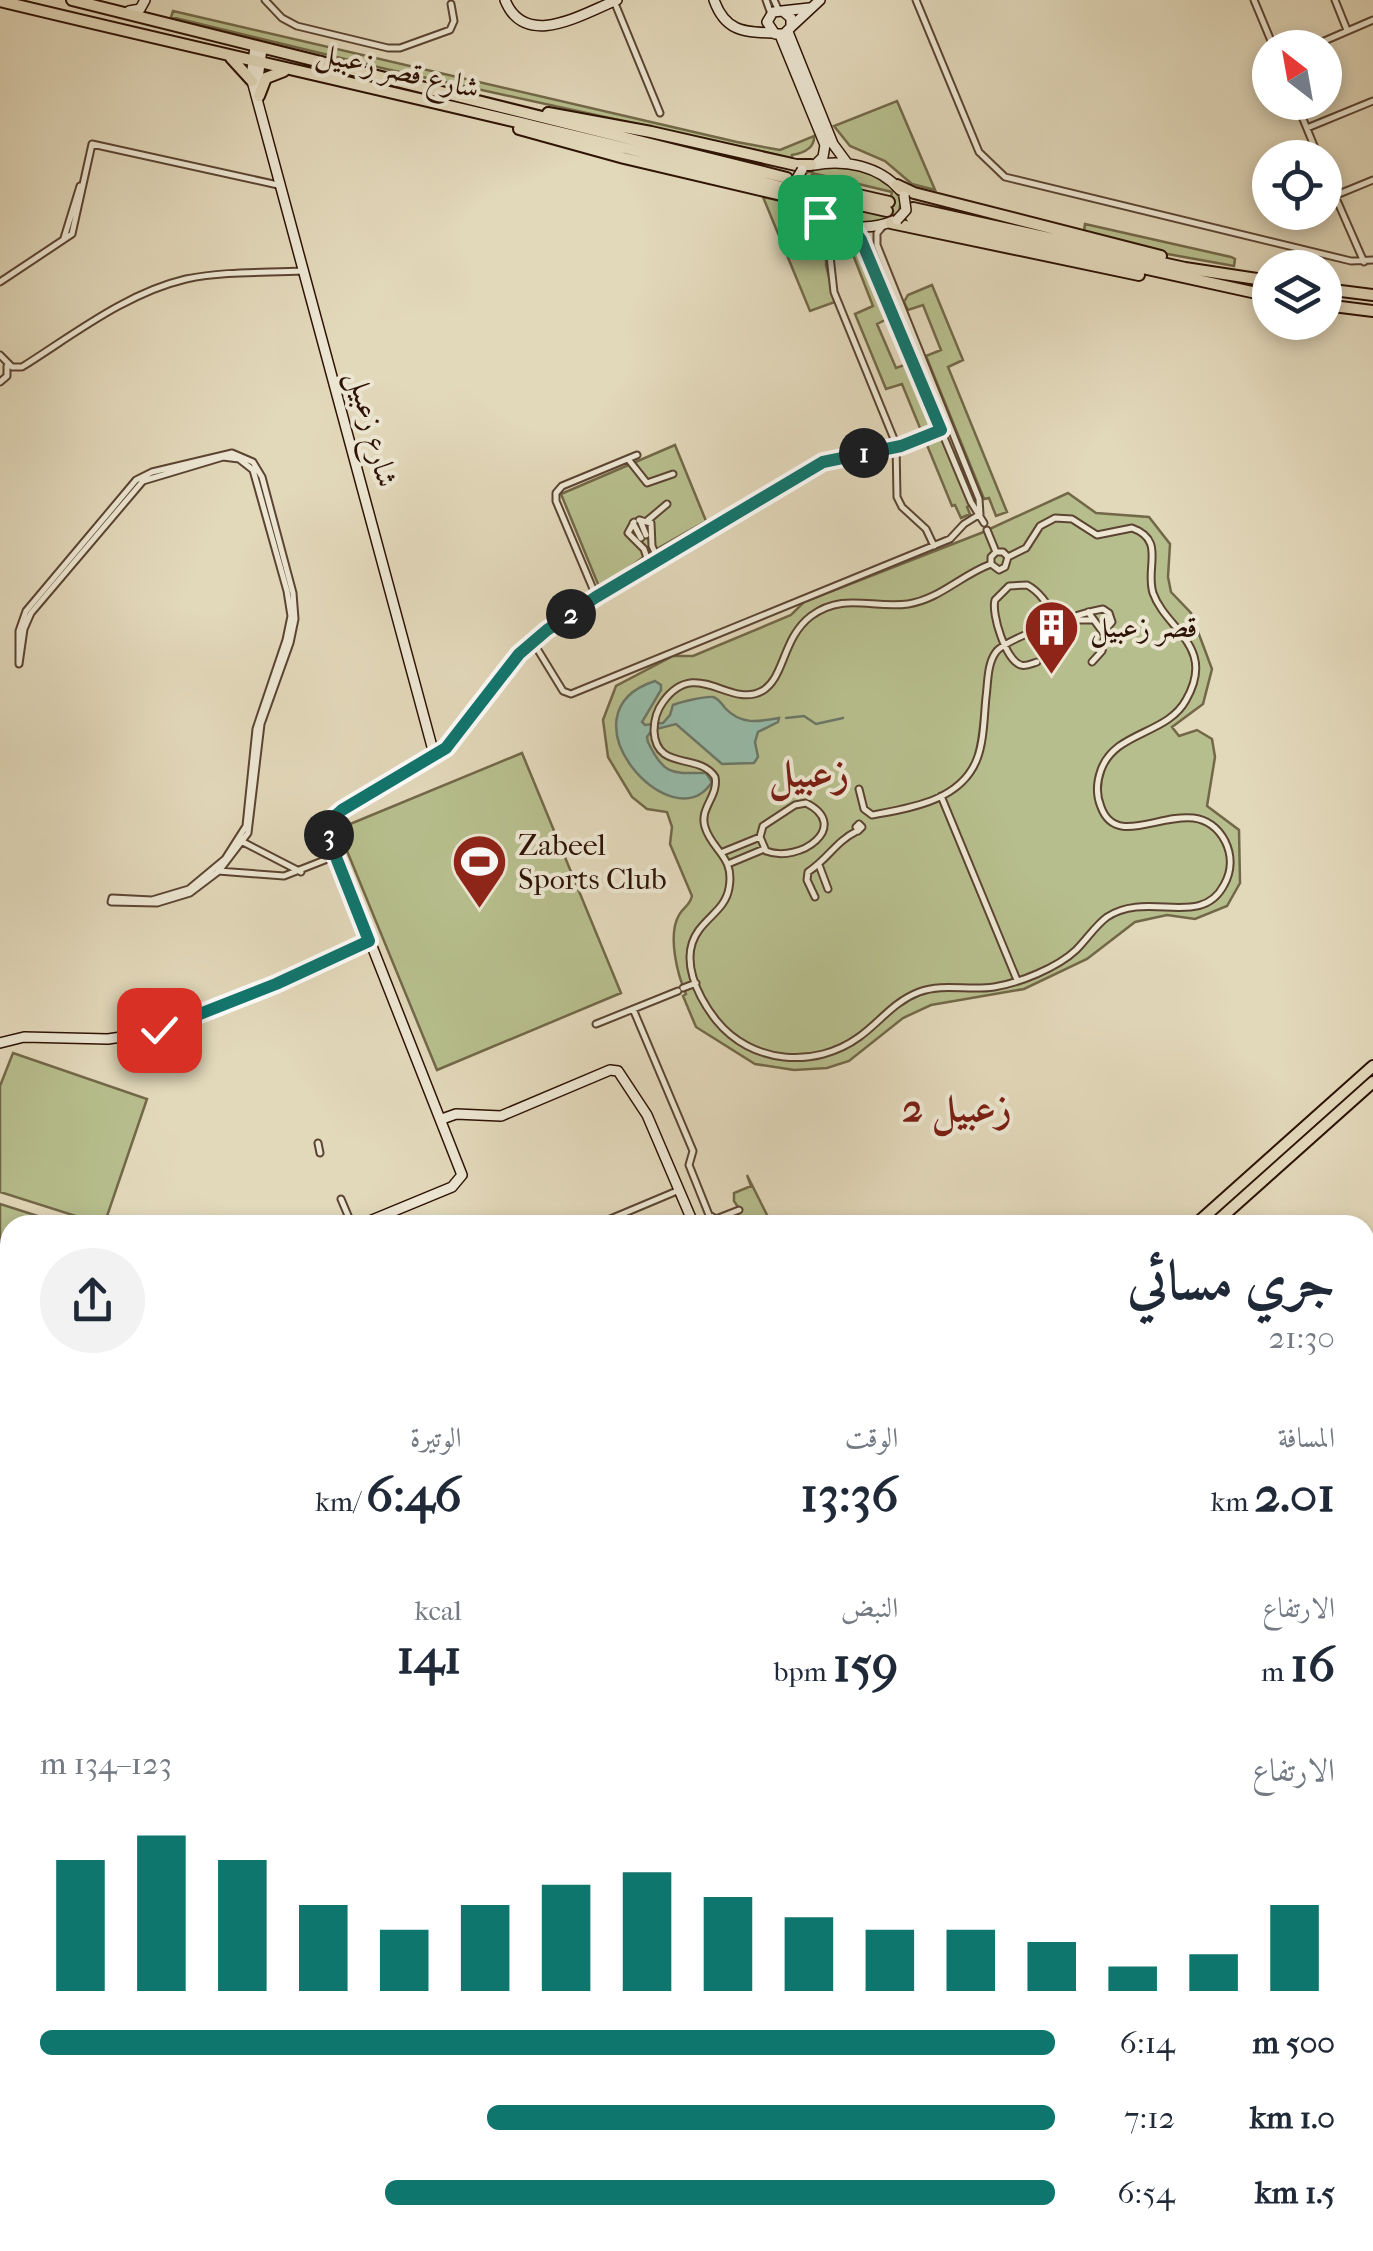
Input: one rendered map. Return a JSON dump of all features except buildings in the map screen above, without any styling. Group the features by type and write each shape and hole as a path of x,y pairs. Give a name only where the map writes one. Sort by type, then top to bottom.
{"main road":[{"name":"شارع قصر زعبيل","path":"72,0 180,27 255,61 311,62 409,84 493,111"},
{"name":"شارع قصر زعبيل","path":"0,1 287,70 493,111 1043,257 1204,283"},
{"path":"188,44 199,42 255,61"},
{"path":"226,55 255,61"},
{"path":"259,96 269,76 287,70"},
{"path":"493,111 605,123 810,167"},
{"path":"493,111 530,132 790,197 798,190"},
{"path":"897,185 914,193 1100,238 1205,270"},
{"path":"1252,278 912,212 1252,292"},
{"path":"1342,291 1373,296"},
{"path":"1342,307 1373,311"},
{"path":"1206,1215 1373,1066"},
{"path":"1224,1215 1373,1082"}],"street":[{"path":"100,7 135,12 146,0"},
{"path":"146,0 151,15 180,27"},
{"path":"265,0 296,26 388,48 452,33 456,28 450,2"},
{"path":"505,0 512,14 526,25 553,25 616,1 660,113"},
{"path":"714,0 728,25 753,32 782,32 820,0"},
{"path":"766,0 825,145 823,157 810,167 794,183 798,190 820,217 852,227 906,210 897,185 870,169 847,164 810,167"},
{"path":"774,0 775,15"},
{"path":"916,0 979,152 1005,177 1344,260 1373,260"},
{"path":"1254,0 1266,30"},
{"path":"1334,0 1347,31"},
{"path":"753,32 775,15 809,8"},
{"path":"775,15 792,21 782,32"},
{"path":"1342,33 1373,20"},
{"path":"782,32 833,144 847,164"},
{"name":"شارع زعبيل","path":"255,61 263,118 434,754"},
{"name":"شارع زعبيل","path":"255,61 263,118"},
{"path":"1307,128 1373,100"},
{"path":"1304,120 1312,140"},
{"path":"0,282 70,236 92,144 282,187"},
{"path":"1342,193 1373,180"},
{"path":"1342,215 1364,262"},
{"path":"890,216 877,233 877,244 979,499 980,514"},
{"path":"852,227 863,243 971,502 996,552"},
{"path":"1344,260 1353,242"},
{"path":"829,246 836,297 896,447 898,500 923,526 934,546"},
{"path":"0,355 14,368 33,360 157,288 206,276 304,269"},
{"path":"0,355 8,370 0,382"},
{"path":"384,1215 460,1181 462,1167 335,856 329,832 338,813 454,741 513,661 596,597 823,462 896,447 949,426"},
{"path":"180,466 148,473 132,483 26,611 20,626 18,664 28,616 131,492 148,478 223,453 249,459 261,472 273,531 293,593 290,644 259,736 248,827 241,841 216,871 197,889 165,902 109,901 167,897 216,871 273,877 301,872 335,856"},
{"path":"596,597 556,493 562,486 637,455"},
{"path":"628,458 648,483 673,474"},
{"path":"637,473 647,465"},
{"path":"658,558 636,521 648,520 667,504"},
{"path":"533,642 563,691 572,694 953,538 964,524 980,514"},
{"path":"990,564 921,601 892,605 851,601 820,610 795,632 775,678 759,692 743,695 704,682 686,685 669,696 656,718 656,741 670,759 704,766 714,774 716,789 704,821 728,864 730,878 726,898 692,944 690,964 713,1016 736,1040 771,1056 827,1054 848,1044 890,1008 921,991 944,986 994,987 1017,980 1068,956 1119,910 1151,904 1194,908 1223,887 1230,861 1221,834 1199,819 1176,817 1126,828 1111,822 1100,806 1098,782 1108,757 1122,743 1173,716 1188,698 1194,679 1188,642 1153,592 1154,551 1148,537 1125,527 1097,535 1072,519 1058,517 1042,524 1026,548 1008,557"},
{"path":"648,520 644,537 649,564"},
{"path":"990,564 990,557 996,552 1008,557"},
{"path":"990,564 1002,569 1008,564 1008,557"},
{"path":"1037,662 1018,664 1005,644 992,610 996,597 1009,586 1024,584 1037,590 1056,627 1059,644 1048,658"},
{"path":"1056,627 1088,612 1108,611 1112,624 1104,631 1103,647 1092,662"},
{"path":"1088,612 1104,631"},
{"path":"815,897 806,877 810,870 820,866 838,841 859,828 869,815 900,810 941,796 961,783 976,760 990,664 996,652 1005,644 1076,620 1092,620"},
{"path":"859,790 869,815"},
{"path":"941,796 1017,980"},
{"path":"722,852 760,837 767,822 798,804 812,806 822,822 820,838 806,849 778,854 764,849 728,864"},
{"path":"760,837 764,849"},
{"path":"241,841 301,872"},
{"path":"820,866 828,889"},
{"path":"0,1043 24,1037 108,1039 155,1032 276,984 369,941"},
{"path":"596,1024 696,983"},
{"path":"633,1009 693,1151 689,1164 711,1215"},
{"path":"442,1119 459,1114 501,1116 616,1070 647,1115 690,1215"},
{"path":"318,1143 320,1153"},
{"path":"620,1215 680,1190"},
{"path":"341,1199 348,1215"},
{"path":"726,1215 739,1210"}],"shaded area":[{"path":"173,11 737,142 780,150 814,136 814,140 808,149 792,158 386,69 171,17"},
{"path":"897,101 935,190 912,184 885,161 850,146 834,126"},
{"path":"821,167 867,172 894,190 901,200 899,212 873,222 828,217 804,200 797,188 801,175","holes":["812,173 892,192 887,216 806,197"]},
{"path":"763,197 782,201 805,226 826,236 826,265 835,302 810,311"},
{"path":"1085,224 1231,257 1235,259 1234,266 1162,253 1084,231"},
{"path":"837,226 856,235 891,317 877,324 896,368 910,363 970,505 970,514 961,518 952,506 902,384 886,389 855,314 873,306 850,247 835,240"},
{"path":"932,285 963,360 948,367 1007,512 996,516 989,498 984,499 926,356 941,350 923,305 908,310 904,302 908,295"},
{"path":"675,445 706,521 646,555 600,589 561,494"},
{"path":"1068,493 1096,513 1149,517 1170,544 1171,592 1191,613 1212,669 1203,704 1172,727 1179,736 1197,730 1212,739 1215,757 1207,806 1239,830 1240,883 1227,906 1195,919 1167,915 1135,922 1087,959 1024,989 931,1005 903,1018 849,1061 827,1068 794,1070 755,1064 696,1027 683,996 686,994 677,967 674,934 679,915 692,896 670,844 672,827 667,812 647,809 632,797 608,757 603,720 616,686 673,656 693,656 791,615 804,602 981,533"},
{"path":"655,681 661,690 642,722 645,725 663,723 673,705 709,697 744,720 779,718 778,722 758,732 758,757 754,763 722,764 676,724 652,730 648,742 664,767 677,772 706,773 712,782 694,797 673,797 651,786 632,767 619,743 617,719 627,697"},
{"name":"Zabeel Sports Club","path":"522,753 621,993 437,1070 338,829"},
{"path":"13,1053 147,1099 107,1215 72,1215 0,1192 0,1086"},
{"path":"747,1175 767,1215 727,1215 740,1210 734,1193 751,1186"},
{"path":"0,1204 35,1215 0,1215"}],"waterway":[{"path":"786,718 804,716 816,724 843,718"}],"place":[{"name":"قصر زعبيل","path":"1051,676"},
{"name":"Zabeel Sports Club","path":"479,911"}],"district":[{"name":"زعبيل","path":"809,772"},
{"name":"زعبيل 2","path":"957,1107"}],"route":[{"path":"159,1030 276,984 369,941 330,842 334,817 446,748 513,661 540,636 649,564 823,462 901,446 941,430 861,240 852,227 820,217"}]}
